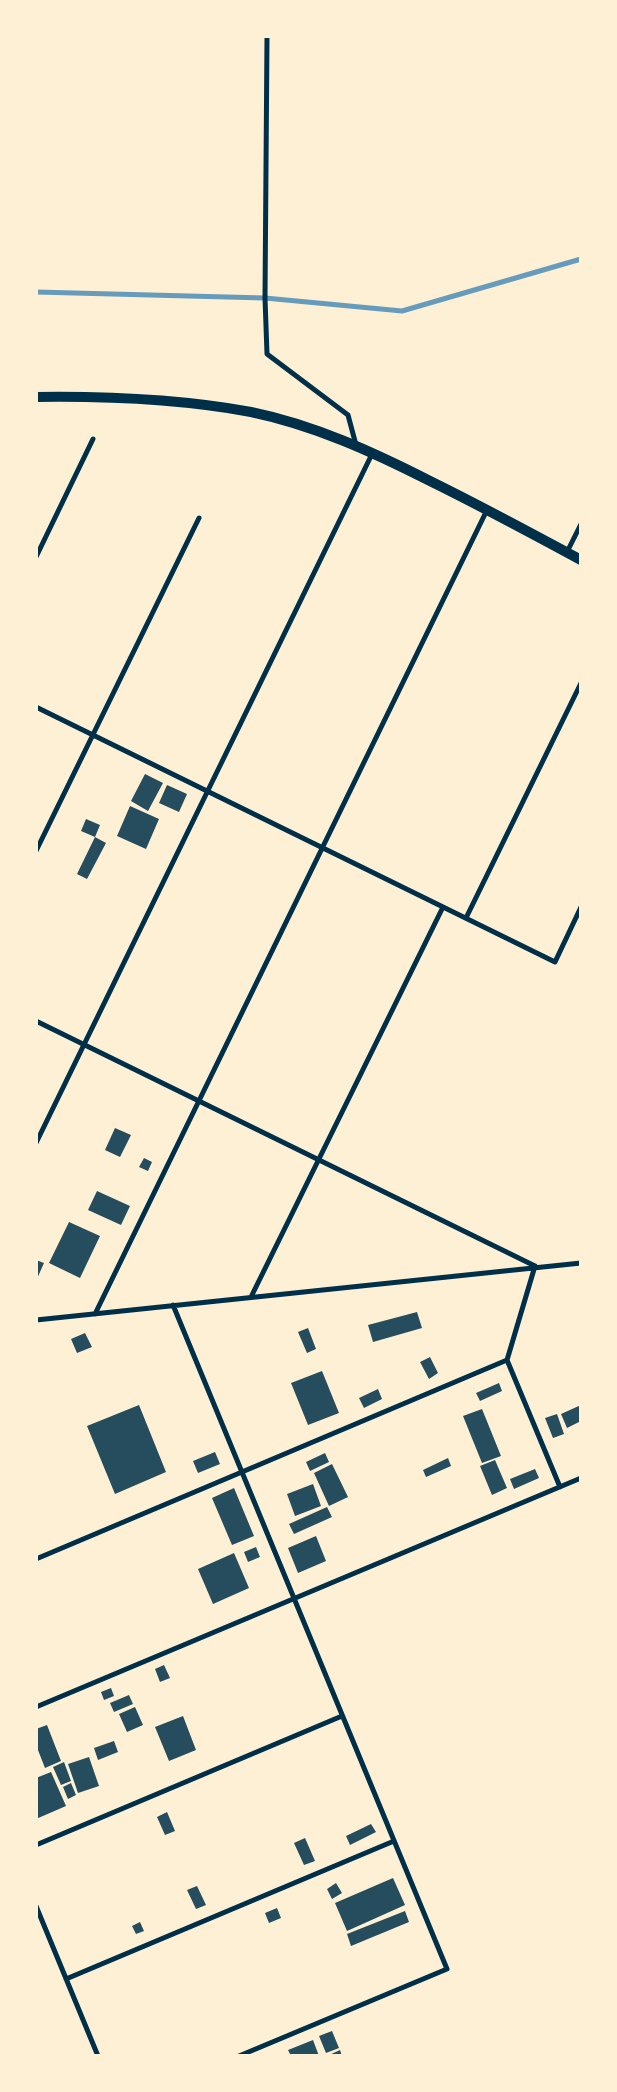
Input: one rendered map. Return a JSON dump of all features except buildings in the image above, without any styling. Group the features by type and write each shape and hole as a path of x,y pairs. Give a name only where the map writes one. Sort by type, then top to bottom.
{"main road":[{"path":"36,397 100,396 195,404 252,413 310,429 373,452 581,560"}],"street":[{"path":"267,36 265,298 267,354 348,415 356,446"},
{"path":"36,557 93,439"},
{"path":"36,1143 373,452"},
{"path":"95,1314 487,510"},
{"path":"36,851 199,518"},
{"path":"567,553 581,524"},
{"path":"466,918 581,683"},
{"path":"36,708 555,962 581,907"},
{"path":"251,1297 443,907"},
{"path":"36,1021 535,1266"},
{"path":"36,1320 535,1266 581,1263"},
{"path":"535,1266 508,1360 560,1486"},
{"path":"173,1305 447,1969 239,2056"},
{"path":"36,1559 508,1360"},
{"path":"36,1707 581,1478"},
{"path":"36,1845 342,1716"},
{"path":"66,1979 394,1841"},
{"path":"36,1906 98,2056"}],"waterway":[{"path":"36,292 265,298 402,311 581,259"}]}
